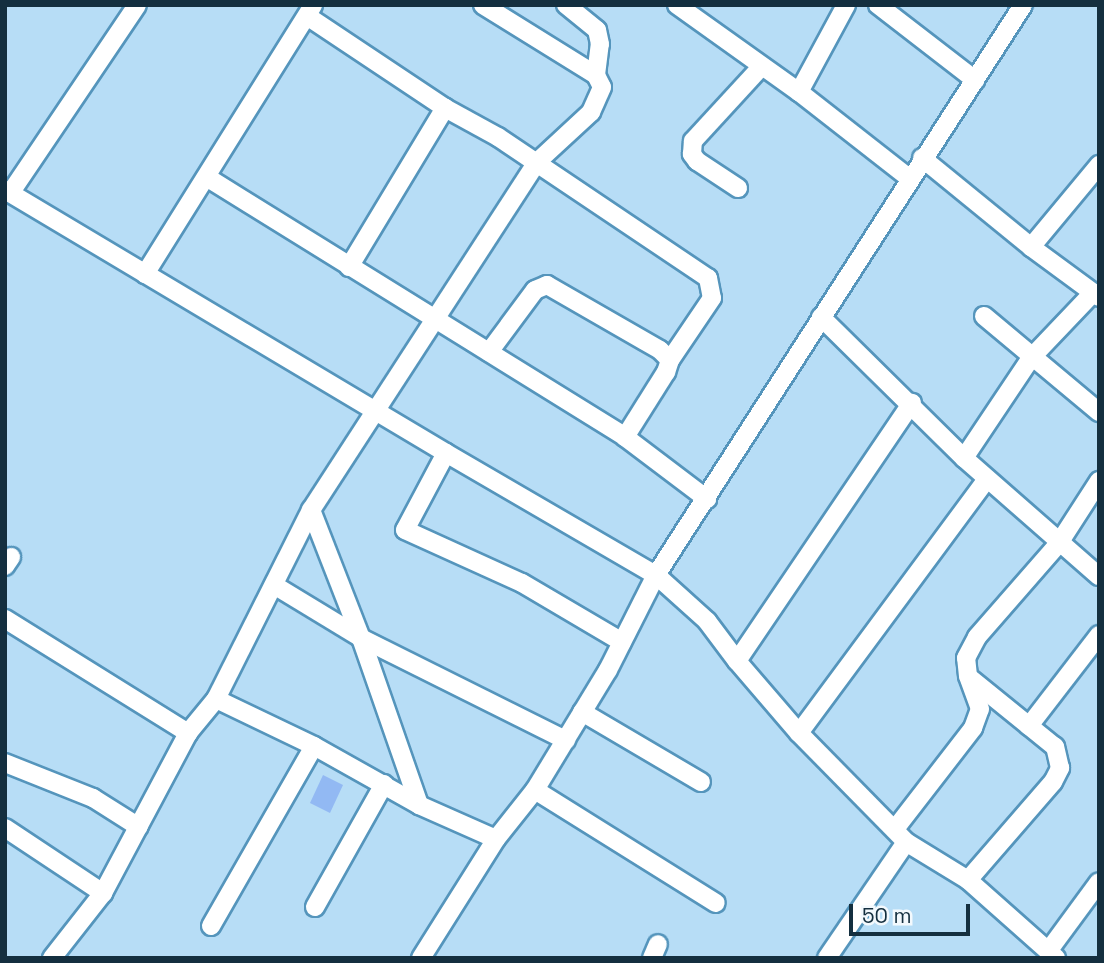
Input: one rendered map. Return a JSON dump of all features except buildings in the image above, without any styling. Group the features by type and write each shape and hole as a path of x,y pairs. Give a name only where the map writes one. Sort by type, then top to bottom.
{"street":[{"path":"52,958 103,893 188,733 216,699 311,510 536,163 591,112 602,87 596,75 483,5"},
{"path":"566,5 597,30 600,44 596,75"},
{"path":"677,5 799,92 909,178"},
{"path":"799,92 846,5"},
{"path":"877,5 975,80"},
{"path":"421,958 496,839 535,790 622,642 656,575 707,499 909,178 1023,5"},
{"path":"134,7 8,191 446,453 656,575 707,621 737,662 799,733 901,835 968,880 1052,954 1099,882"},
{"path":"145,274 208,178 310,11 445,108 498,137 708,278 712,298 670,360 666,372 625,437"},
{"path":"738,188 697,161 692,154 693,141 761,67"},
{"path":"349,267 445,108"},
{"path":"922,158 1031,247 1096,295 1031,358 964,458"},
{"path":"1031,247 1099,165"},
{"path":"208,178 625,437 707,499"},
{"path":"489,352 536,290 547,285 660,350 670,360"},
{"path":"984,316 1031,358 1099,412"},
{"path":"821,317 912,403 964,458 1099,576"},
{"path":"737,662 912,403"},
{"path":"446,453 405,530 522,583 622,642"},
{"path":"799,733 987,479"},
{"path":"828,958 901,835 973,728 980,709 968,677 966,658 977,637 1059,543 1099,481"},
{"path":"311,510 361,638 419,805"},
{"path":"274,585 361,638 566,740"},
{"path":"5,619 188,733"},
{"path":"1029,726 1099,635"},
{"path":"968,677 1055,747 1060,768 1053,782 968,880"},
{"path":"216,699 314,746 419,805 496,839"},
{"path":"582,712 701,782"},
{"path":"211,926 314,746"},
{"path":"5,763 93,798 139,827"},
{"path":"316,907 384,784"},
{"path":"535,790 716,903"},
{"path":"5,828 103,893"}]}
